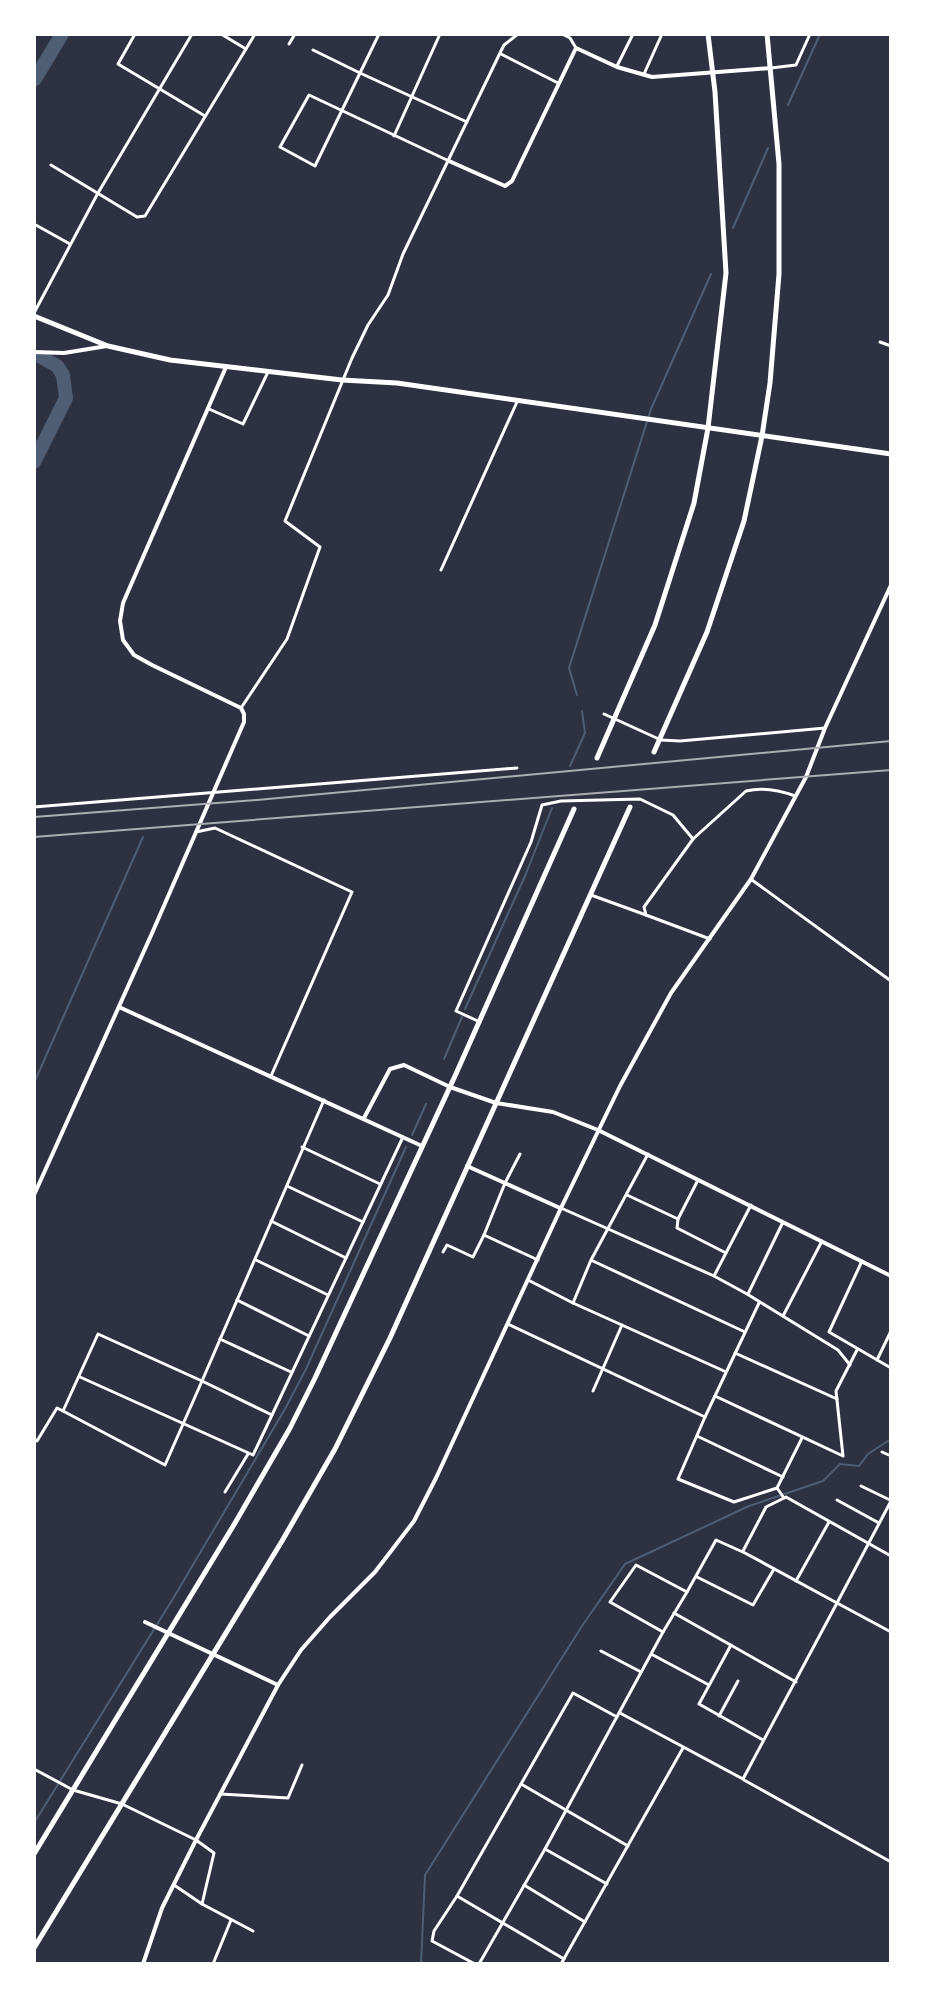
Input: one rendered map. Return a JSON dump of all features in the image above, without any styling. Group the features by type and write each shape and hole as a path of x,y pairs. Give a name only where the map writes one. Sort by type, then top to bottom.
{"main road":[{"path":"597,758 655,625 694,503 708,428 726,273 715,92 708,34"},
{"path":"654,752 707,632 744,521 762,436 770,383 779,274 779,164 767,34"},
{"path":"34,315 108,346 170,360 342,380 397,383 891,454"},
{"path":"34,1948 282,1541 355,1410 630,807"},
{"path":"34,1854 290,1428 345,1317 574,809"}],"street":[{"path":"135,34 118,64 205,116"},
{"path":"34,315 98,193 192,34"},
{"path":"221,34 246,49"},
{"path":"51,165 137,217 145,216 255,34"},
{"path":"289,44 295,34"},
{"path":"379,34 342,111 315,166 280,147 309,95 342,111 394,136 505,186 512,181 576,48"},
{"path":"394,136 440,34"},
{"path":"241,708 287,639 320,547 285,521 342,380 368,325 388,295 403,254 504,45 518,34"},
{"path":"562,34 571,36 576,48 617,67 652,77 796,65 810,34"},
{"path":"617,67 633,34"},
{"path":"644,74 662,34"},
{"path":"313,50 467,122"},
{"path":"500,53 558,83"},
{"path":"34,224 70,244"},
{"path":"880,342 891,346"},
{"path":"34,352 64,353 108,346"},
{"path":"34,1195 244,722 241,708 134,655 123,640 120,621 123,603 226,367"},
{"path":"208,408 243,424 268,372"},
{"path":"441,570 517,401"},
{"path":"143,1964 162,1908 278,1685 301,1650 375,1572 414,1521 620,1086 671,993 751,879 808,773 825,728 891,585"},
{"path":"884,601 891,604"},
{"path":"604,714 661,740 670,741 825,728"},
{"path":"34,807 517,768"},
{"path":"646,915 644,907 693,839 746,791 757,788 795,796"},
{"path":"480,1022 456,1011 531,842 542,805 561,801 640,799 673,815 693,839"},
{"path":"196,832 215,828 352,892 271,1076"},
{"path":"751,879 891,981"},
{"path":"591,895 710,939"},
{"path":"119,1007 423,1146"},
{"path":"364,1118 390,1069 404,1065 450,1087 496,1103 553,1112 598,1130 891,1276"},
{"path":"34,1446 57,1408 165,1465 324,1100"},
{"path":"80,1377 253,1455 403,1136"},
{"path":"302,1147 380,1184"},
{"path":"443,1252 447,1245 473,1257 520,1154"},
{"path":"573,1303 591,1260 648,1154"},
{"path":"467,1166 714,1276 838,1350 850,1365"},
{"path":"699,1179 678,1219 677,1228 726,1253"},
{"path":"286,1185 363,1222"},
{"path":"626,1195 678,1219"},
{"path":"714,1276 751,1205"},
{"path":"271,1221 346,1258"},
{"path":"747,1294 783,1222"},
{"path":"484,1235 538,1260"},
{"path":"783,1316 822,1241"},
{"path":"254,1260 328,1295"},
{"path":"591,1260 745,1332"},
{"path":"862,1261 829,1332 891,1368"},
{"path":"528,1280 726,1372"},
{"path":"236,1300 309,1336"},
{"path":"759,1303 678,1479 734,1502 778,1489"},
{"path":"508,1324 705,1417"},
{"path":"593,1391 622,1325"},
{"path":"877,1360 891,1331"},
{"path":"63,1411 98,1334 272,1415"},
{"path":"220,1339 291,1372"},
{"path":"715,1396 843,1456 836,1391 857,1350"},
{"path":"735,1353 837,1399"},
{"path":"697,1436 783,1477"},
{"path":"778,1489 802,1437"},
{"path":"882,1452 891,1456"},
{"path":"225,1492 248,1453"},
{"path":"743,1779 891,1501 861,1486"},
{"path":"778,1489 784,1498"},
{"path":"742,1552 766,1507 786,1497 891,1556"},
{"path":"837,1500 879,1523"},
{"path":"796,1581 829,1522"},
{"path":"891,1632 716,1540 663,1632 619,1715 545,1849 477,1964 432,1941 434,1931 573,1693 619,1715 684,1747 891,1862"},
{"path":"663,1632 610,1602 636,1565 687,1592"},
{"path":"696,1577 753,1605 774,1569"},
{"path":"674,1613 796,1682"},
{"path":"148,1623 278,1685"},
{"path":"731,1645 699,1704 763,1740"},
{"path":"601,1651 641,1672"},
{"path":"651,1654 709,1685"},
{"path":"719,1716 738,1681"},
{"path":"561,1964 684,1747"},
{"path":"220,1794 288,1798 302,1765"},
{"path":"34,1769 73,1790 122,1804 196,1840 214,1853 202,1904"},
{"path":"521,1784 628,1846"},
{"path":"545,1849 607,1884"},
{"path":"174,1885 253,1931"},
{"path":"524,1885 585,1922"},
{"path":"457,1896 564,1959"},
{"path":"213,1964 231,1920"}],"waterway":[{"path":"35,79 62,34"},
{"path":"788,105 820,34"},
{"path":"733,228 768,148"},
{"path":"577,695 569,668 651,409 711,274"},
{"path":"34,462 66,398 63,375 57,366 41,357"},
{"path":"570,766 585,733 582,711"},
{"path":"465,1009 552,808"},
{"path":"34,1083 143,837"},
{"path":"444,1059 462,1017"},
{"path":"412,1135 426,1104"},
{"path":"34,1823 174,1597 285,1409 406,1147"},
{"path":"421,1964 425,1875 582,1626 625,1564 749,1506 823,1481 840,1464 859,1466 868,1454 891,1439"}],"railway":[{"path":"34,817 257,800 891,741"},
{"path":"34,837 891,770"}]}
